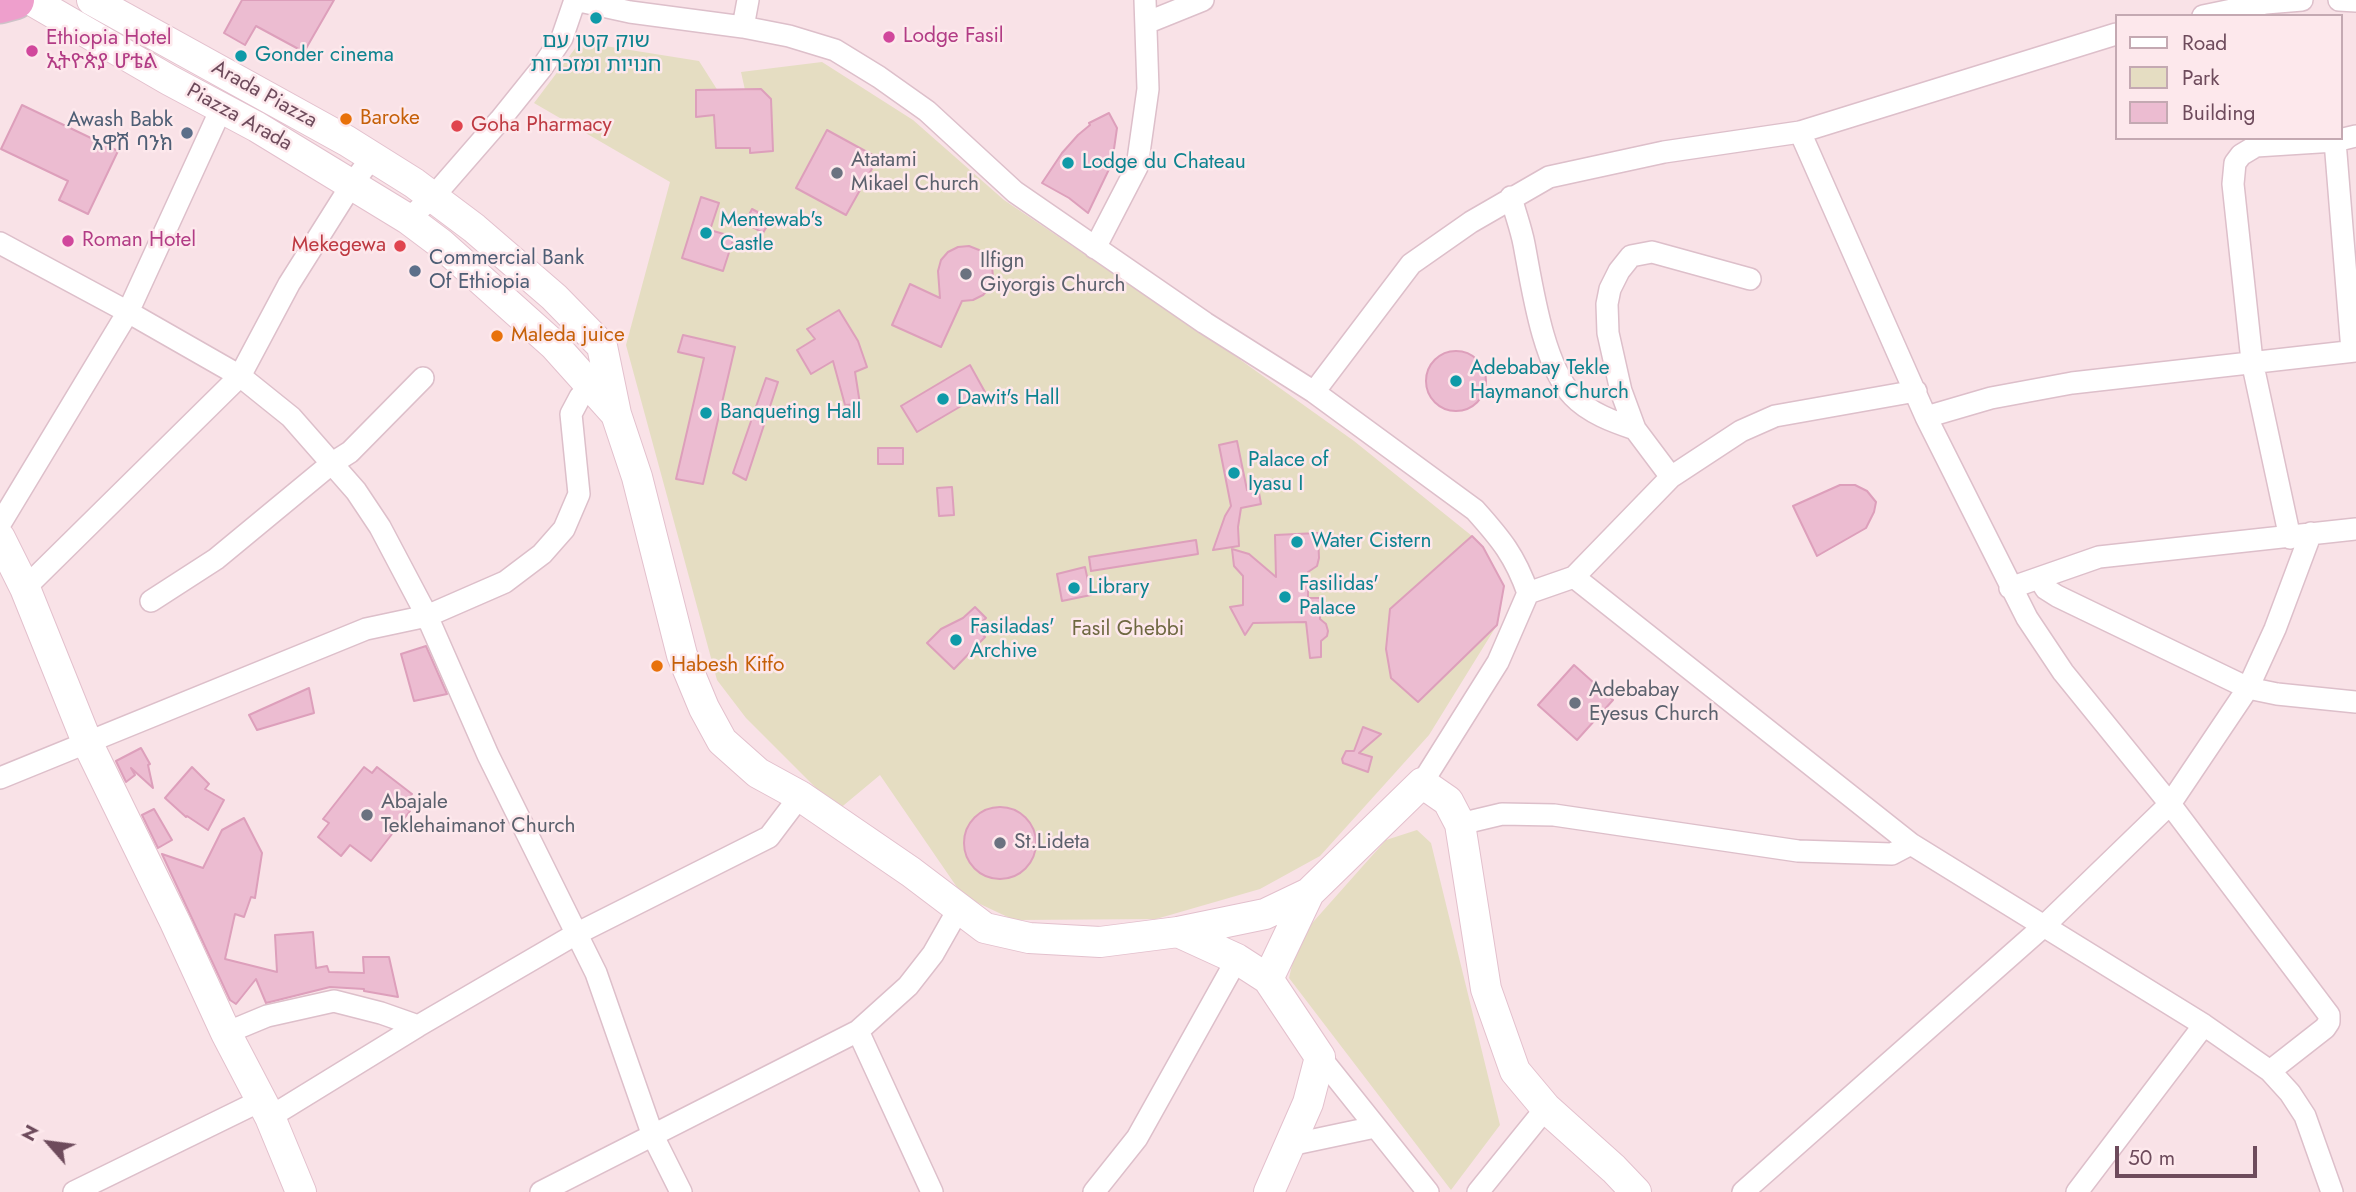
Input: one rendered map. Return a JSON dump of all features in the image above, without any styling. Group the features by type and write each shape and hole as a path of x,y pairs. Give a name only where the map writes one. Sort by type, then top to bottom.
{"highway":[{"path":"0,4 15,0"}],"street":[{"name":"Piazza Arada","path":"31,0 169,80 222,107 408,219 440,243 554,345 600,381"},
{"name":"Arada Piazza","path":"92,0 373,156 474,228 554,297 602,346 600,381 615,414 637,477 682,655 704,708 722,741 758,773 800,796 911,872 985,928 1029,938 1100,942 1178,932 1265,914 1309,893"},
{"path":"408,219 433,197 541,69 562,38 575,0 630,12 789,36 835,50 879,77 927,111 1015,192 1205,323 1314,392 1475,510 1496,532 1517,563 1528,593 1498,662 1422,783 1309,893 1268,979"},
{"path":"743,27 748,0"},
{"path":"1094,248 1137,167 1148,89 1145,0"},
{"path":"1146,23 1203,0"},
{"path":"2213,14 2266,3 2302,0"},
{"path":"2339,0 2356,1"},
{"path":"1314,392 1411,264 1511,197 1549,177 1664,152 1800,132 2114,35"},
{"path":"169,80 187,52"},
{"path":"0,524 128,312 222,107"},
{"path":"1800,132 1926,417 2010,588 2063,672 2170,804 2329,1015 2325,1028 2270,1071"},
{"path":"2290,538 2252,361 2233,184 2235,163 2241,155 2256,146 2339,140"},
{"path":"1926,417 1991,398 2072,383 2354,351 2335,141"},
{"path":"25,588 240,376 289,284 352,184 373,156"},
{"path":"1511,197 1535,303 1559,376 1573,396 1593,411 1635,429"},
{"path":"0,243 240,376 291,417 356,491 380,527 427,616 488,755 596,973 653,1136 681,1192"},
{"path":"1671,477 1635,429 1617,379 1608,333 1606,304 1610,289 1631,256 1652,252 1750,279"},
{"path":"529,323 554,297"},
{"path":"151,601 216,558 331,464 350,452 423,378"},
{"path":"0,778 366,629 427,616 505,582 542,554 564,529 579,494 571,414 580,397 600,381"},
{"path":"1528,593 1574,577 1671,477 1741,431 1776,416 1916,391"},
{"path":"2010,588 2099,557 2356,529"},
{"path":"1743,1192 2045,925 2170,804 2248,688 2279,618 2311,533"},
{"path":"0,538 25,588 87,742 265,1109 301,1192"},
{"path":"1574,577 1911,844 2204,1025 2270,1071 2290,1093 2305,1116 2332,1192"},
{"path":"2039,578 2046,589 2057,596 2248,688 2277,695 2356,702"},
{"path":"1422,783 1448,801 1460,824 1486,989 1514,1071 1546,1108 1615,1169 1636,1192"},
{"path":"74,1192 265,1109 418,1026 576,934 769,837 800,796"},
{"path":"1460,824 1502,814 1554,815 1798,851 1892,854 1911,844"},
{"path":"541,1192 859,1031 908,986 933,954 958,910"},
{"path":"1178,932 1237,959 1268,979 1320,1057 1428,1192"},
{"path":"1094,1192 1137,1138 1237,959"},
{"path":"226,1033 267,1016 334,1001 418,1026"},
{"path":"2077,1192 2204,1025"},
{"path":"859,1031 932,1192"},
{"path":"1269,1192 1308,1103 1320,1057"},
{"path":"1478,1192 1546,1108"},
{"path":"1290,1146 1375,1126"}],"green space":[{"name":"Fasil Ghebbi","path":"580,42 699,61 718,91 745,90 741,72 822,62 913,120 1004,200 1228,351 1354,441 1483,547 1504,586 1497,625 1429,735 1320,856 1260,889 1156,919 1014,920 963,896 880,775 838,810 746,718 717,680 626,345 670,182 534,103"},
{"path":"1417,830 1431,843 1500,1125 1451,1190 1289,978 1298,939 1386,840"}],"building":[{"path":"242,0 334,0 304,52 256,26 245,45 224,33"},
{"path":"761,89 771,99 773,151 750,153 750,148 716,148 714,115 696,117 696,90"},
{"path":"22,105 118,151 88,214 59,200 68,181 1,149"},
{"path":"1109,113 1117,128 1112,163 1088,213 1069,198 1042,183 1062,153 1089,123"},
{"name":"Atatami Mikael Church","path":"827,130 878,158 846,215 796,188"},
{"name":"Mentewab's Castle","path":"701,197 719,203 710,230 734,237 723,271 682,258"},
{"path":"752,209 771,219 763,233 745,223"},
{"path":"969,246 987,256 993,277 990,287 983,295 962,301 941,347 892,325 910,284 940,298 938,271 941,260 948,252 958,247"},
{"path":"839,310 858,341 867,367 855,372 860,404 845,405 833,361 811,374 797,350 815,339 807,329"},
{"name":"Banqueting Hall","path":"683,335 735,347 703,484 676,479 704,358 678,352"},
{"name":"Adebabay Tekle Haymanot Church","path":"1456,351 1477,360 1486,381 1477,402 1456,411 1435,402 1426,381 1435,360"},
{"name":"Dawit's Hall","path":"970,365 985,392 917,432 901,406"},
{"path":"766,378 778,382 746,480 733,473"},
{"name":"Palace of Iyasu I","path":"1237,441 1247,490 1258,487 1261,504 1241,508 1239,546 1213,550 1231,506 1219,445"},
{"path":"878,448 903,448 903,464 878,464"},
{"path":"1840,485 1855,485 1867,491 1876,502 1874,512 1866,528 1817,556 1793,506"},
{"path":"952,487 954,515 939,516 937,488"},
{"path":"1318,533 1319,558 1317,566 1308,572 1308,598 1320,598 1320,619 1326,624 1328,631 1321,641 1321,657 1310,658 1306,622 1253,623 1245,635 1230,607 1243,605 1243,576 1234,566 1232,549 1249,554 1276,577 1275,535"},
{"path":"1472,536 1483,547 1504,586 1497,625 1418,702 1391,678 1386,649 1390,609"},
{"path":"1196,540 1198,554 1091,571 1089,557"},
{"name":"Library","path":"1085,567 1091,595 1062,601 1057,574"},
{"name":"Fasiladas' Archive","path":"975,607 986,618 976,628 985,637 954,669 927,643 941,629 963,618"},
{"path":"426,646 447,694 414,701 401,654"},
{"name":"Adebabay Eyesus Church","path":"1574,665 1613,700 1577,740 1538,705"},
{"path":"309,688 314,713 257,730 249,715"},
{"path":"1363,727 1381,734 1359,753 1372,757 1368,772 1343,763 1342,759 1346,751 1354,751"},
{"path":"141,748 150,764 148,765 153,788 131,768 135,775 126,782 116,761"},
{"path":"192,767 209,784 205,789 224,800 208,830 186,817 165,798"},
{"name":"Abajale Teklehaimanot Church","path":"364,767 372,773 377,767 412,794 403,806 410,811 371,861 350,845 341,856 318,837 329,823 323,819"},
{"name":"St.Lideta","path":"1007,807 1026,817 1034,829 1034,857 1026,869 1014,877 993,879 974,869 966,857 964,836 974,817 986,809"},
{"path":"154,809 172,840 158,848 142,815"},
{"path":"244,818 262,853 255,898 251,897 244,917 235,914 225,959 277,972 275,935 313,932 316,968 327,966 329,972 364,973 363,957 389,957 398,997 364,989 330,987 266,1003 256,979 236,1004 230,1000 162,854 203,868 222,830"}],"place":[{"name":"שוק קטן עם חנויות ומזכרות","path":"596,18"},
{"name":"Lodge Fasil","path":"889,37"},
{"name":"Ethiopia Hotel ኢትዮጵያ ሆቴል","path":"32,51"},
{"name":"Gonder cinema","path":"241,56"},
{"name":"Baroke","path":"346,119"},
{"name":"Goha Pharmacy","path":"457,126"},
{"name":"Awash Babk አዋሽ ባንክ","path":"187,133"},
{"name":"Lodge du Chateau","path":"1068,163"},
{"name":"Atatami Mikael Church","path":"837,173"},
{"name":"Mentewab's Castle","path":"706,233"},
{"name":"Roman Hotel","path":"68,241"},
{"name":"Mekegewa","path":"400,246"},
{"name":"Commercial Bank Of Ethiopia","path":"415,271"},
{"name":"Ilfign Giyorgis Church","path":"966,274"},
{"name":"Maleda juice","path":"497,336"},
{"name":"Adebabay Tekle Haymanot Church","path":"1456,381"},
{"name":"Dawit's Hall","path":"943,399"},
{"name":"Banqueting Hall","path":"706,413"},
{"name":"Palace of Iyasu I","path":"1234,473"},
{"name":"Water Cistern","path":"1297,542"},
{"name":"Library","path":"1074,588"},
{"name":"Fasilidas' Palace","path":"1285,597"},
{"name":"Fasiladas' Archive","path":"956,640"},
{"name":"Habesh Kitfo","path":"657,666"},
{"name":"Adebabay Eyesus Church","path":"1575,703"},
{"name":"Abajale Teklehaimanot Church","path":"367,815"},
{"name":"St.Lideta","path":"1000,843"}]}
